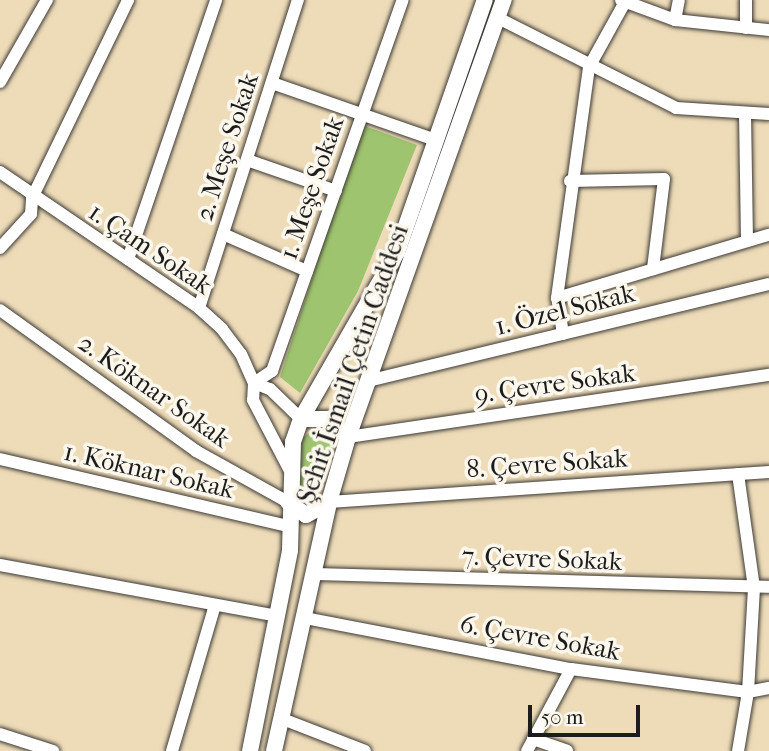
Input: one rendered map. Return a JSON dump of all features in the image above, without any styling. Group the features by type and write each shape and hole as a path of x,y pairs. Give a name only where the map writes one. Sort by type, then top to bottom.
{"street":[{"path":"0,82 47,0"},
{"path":"0,248 32,214 33,198 128,0"},
{"path":"128,259 216,0"},
{"name":"2. Meşe Sokak","path":"199,308 298,0"},
{"name":"1. Meşe Sokak","path":"254,383 272,371 403,0"},
{"path":"675,20 679,0"},
{"path":"746,0 746,29"},
{"path":"563,334 557,298 570,181 589,67 623,1 675,20 769,30"},
{"path":"496,5 589,67 676,108 769,114"},
{"name":"Şehit İsmail Çetin Caddesi","path":"250,751 290,550 289,469 302,419 397,252 436,140 496,5"},
{"name":"Şehit İsmail Çetin Caddesi","path":"274,751 329,502 348,437 372,380 496,5"},
{"path":"272,83 436,140"},
{"path":"745,113 747,241"},
{"path":"247,160 336,191"},
{"name":"1. Çam Sokak","path":"0,172 33,198 199,308 241,354 254,383 253,400 289,469"},
{"path":"570,181 664,179 653,269"},
{"path":"223,234 307,271"},
{"path":"557,298 769,234"},
{"name":"1. Özel Sokak","path":"372,380 769,284"},
{"name":"2. Köknar Sokak","path":"0,310 195,452 288,502"},
{"name":"9. Çevre Sokak","path":"348,437 769,375"},
{"path":"254,383 270,389 302,419 328,419 348,437"},
{"name":"1. Köknar Sokak","path":"3,463 288,526"},
{"name":"8. Çevre Sokak","path":"329,502 769,472"},
{"path":"738,474 754,588 748,692 738,751"},
{"path":"288,502 306,515 329,502"},
{"path":"0,565 278,616"},
{"name":"7. Çevre Sokak","path":"313,574 769,587"},
{"path":"172,751 215,605"},
{"name":"6. Çevre Sokak","path":"304,618 571,669 748,692 769,688"},
{"path":"567,751 530,745 571,669"},
{"path":"281,718 365,751"},
{"path":"0,734 53,751"}],"green space":[{"path":"362,125 417,145 358,291 300,393 280,377"},
{"path":"310,432 320,432 334,446 315,502 299,496 299,441"}]}
